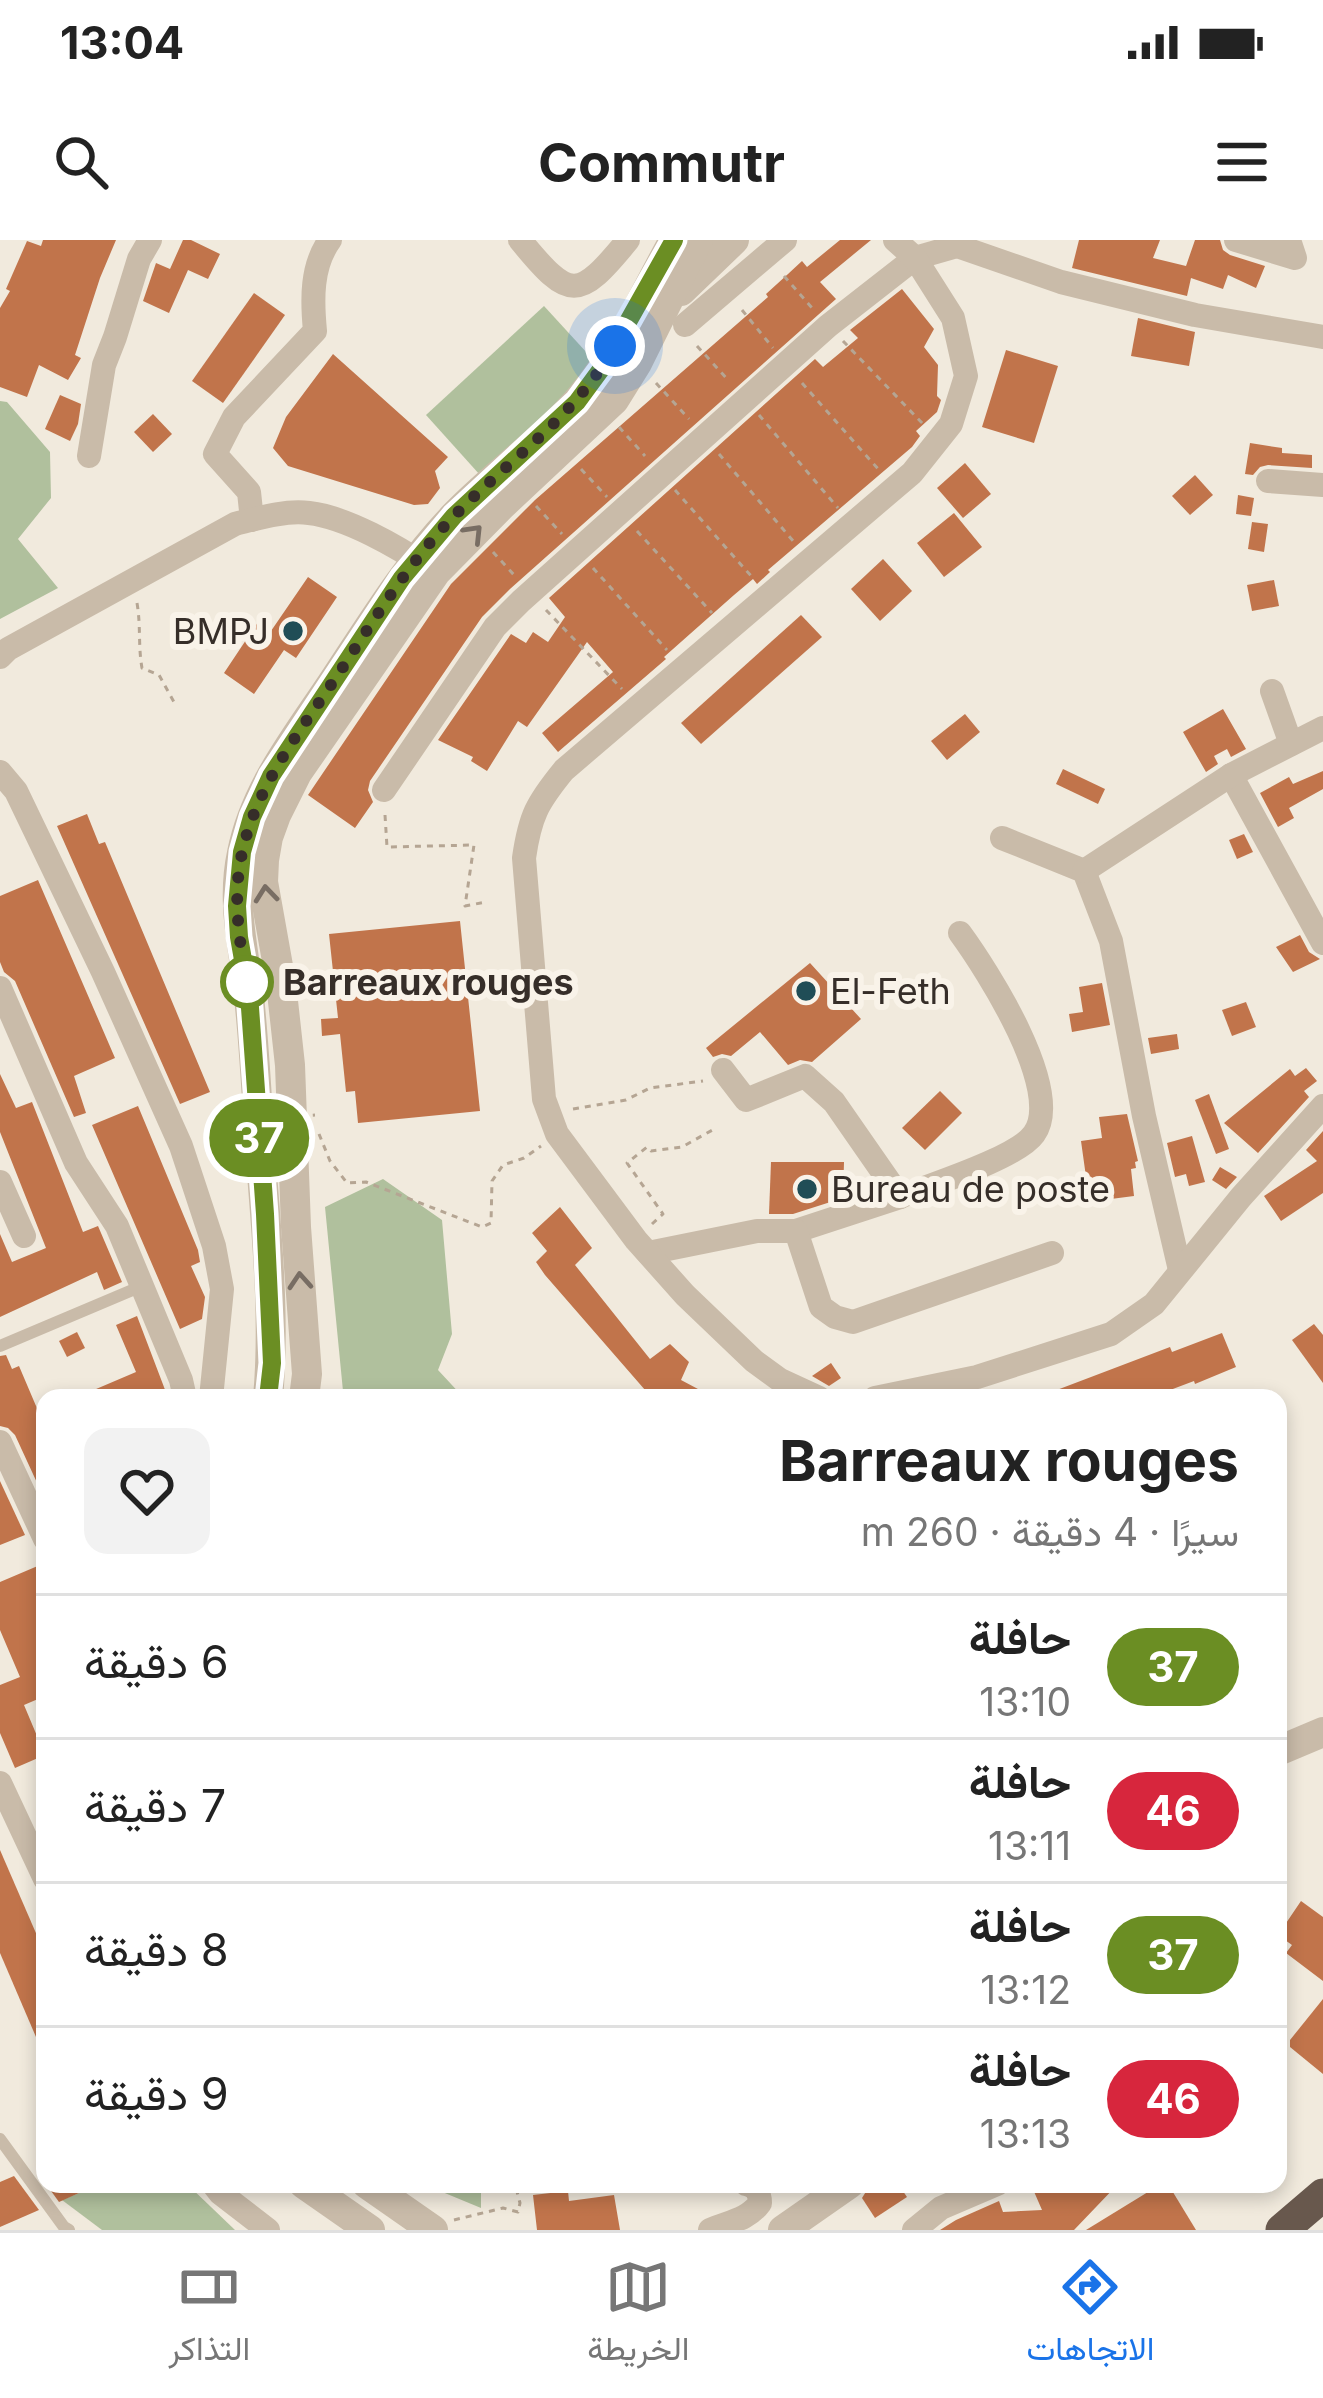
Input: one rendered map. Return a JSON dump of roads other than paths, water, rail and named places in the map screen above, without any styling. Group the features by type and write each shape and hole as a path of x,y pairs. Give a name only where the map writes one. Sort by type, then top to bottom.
{"highway":[{"path":"1282,2230 1323,2195"}],"street":[{"path":"89,456 104,364 139,259 150,240"},
{"path":"252,520 249,492 215,454 234,416 315,331 312,292 330,240"},
{"path":"520,240 548,274 570,285 593,280 628,240"},
{"path":"269,1389 265,1214 249,994 237,906 239,872 258,835 271,776 475,495 577,402 602,368 674,240"},
{"path":"682,326 698,240"},
{"path":"682,326 734,240"},
{"path":"426,566 502,505 614,400 637,363 785,240"},
{"path":"800,1389 780,1380 719,1331 647,1253 557,1134 544,1099 524,858 529,824 541,798 564,770 912,473 951,424 966,376 953,317 915,258 895,240"},
{"path":"1236,240 1295,258 1289,240"},
{"path":"384,790 495,627 828,326 915,258 957,246 1061,282 1195,315 1323,338"},
{"path":"1268,482 1323,485"},
{"path":"0,657 235,524 274,514 309,512 344,523 426,566"},
{"path":"1272,691 1291,744"},
{"path":"1084,871 1231,775 1323,728"},
{"path":"0,772 16,791 181,1146 214,1246 222,1289 212,1389"},
{"path":"1231,775 1323,944"},
{"path":"258,835 290,1065 305,1389"},
{"path":"1002,838 1084,871 1111,941 1144,1116 1180,1270"},
{"path":"647,1253 757,1231 796,1231 900,1197 1015,1150 1034,1134 1043,1111 1035,1070 990,975 960,933"},
{"path":"0,988 76,1163 117,1226 183,1389"},
{"path":"726,1074 746,1100 805,1076 833,1102 900,1197"},
{"path":"919,1389 977,1377 1111,1334 1154,1304 1323,1106"},
{"path":"0,1182 24,1236"},
{"path":"796,1231 821,1307 853,1322 1052,1253"},
{"path":"964,1389 977,1377"},
{"path":"0,1442 36,1520"},
{"path":"1287,1747 1323,1732"},
{"path":"0,1783 36,1860"},
{"path":"220,2193 268,2230"},
{"path":"317,2193 370,2230"},
{"path":"380,2193 430,2228"},
{"path":"710,2230 747,2217 760,2204 758,2193"},
{"path":"783,2230 836,2193"},
{"path":"914,2230 941,2208 976,2193"}],"lane":[{"path":"0,1346 142,1286"},
{"path":"0,2139 36,2188"},
{"path":"39,2193 70,2230"}],"place":[{"name":"BMPJ","path":"293,631"},
{"name":"Barreaux rouges","path":"247,982"},
{"name":"El-Feth","path":"806,991"},
{"name":"Bureau de poste","path":"807,1189"}]}
